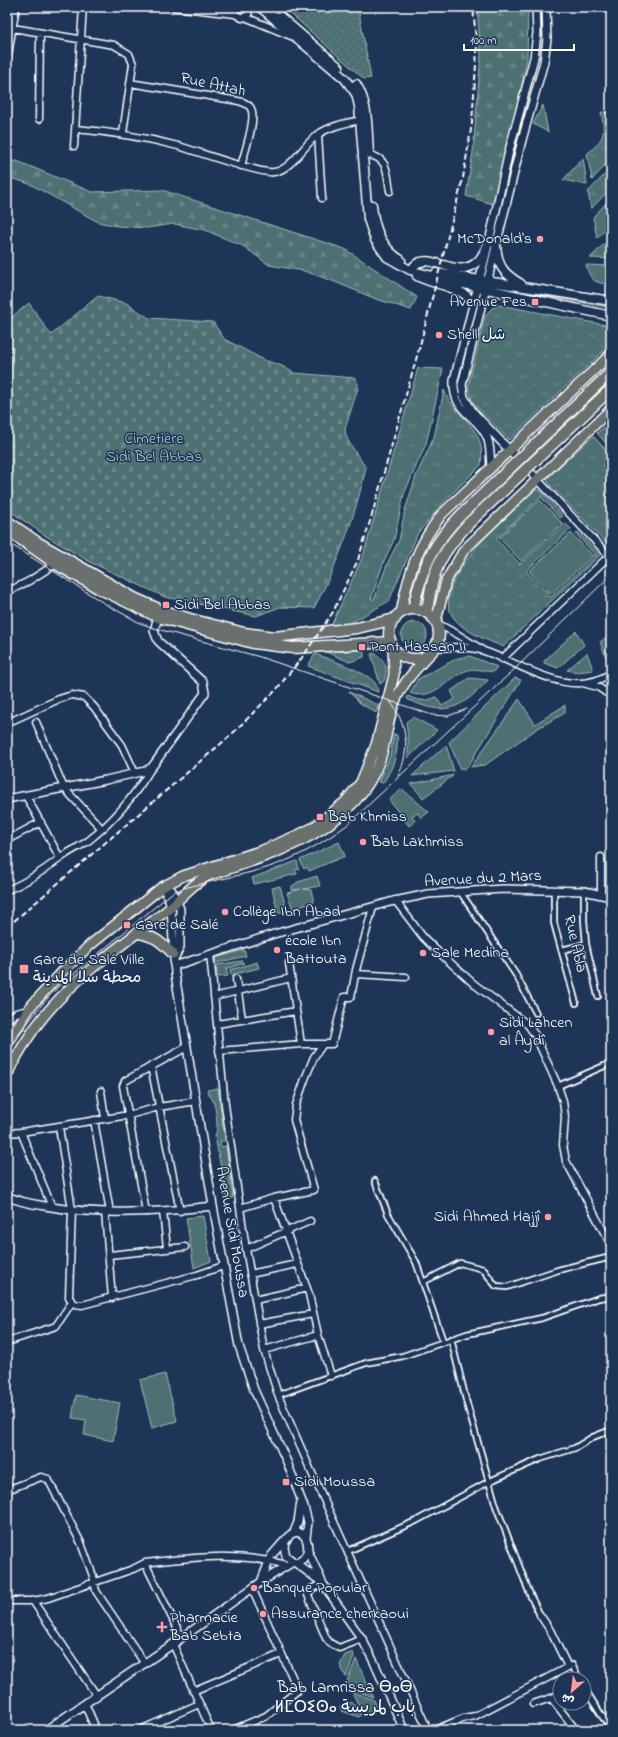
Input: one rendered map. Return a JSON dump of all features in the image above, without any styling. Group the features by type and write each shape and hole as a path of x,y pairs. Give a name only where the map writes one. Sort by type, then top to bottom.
{"highway":[{"path":"413,609 419,583 429,556 449,527 611,372"},
{"path":"427,613 430,587 438,563 454,539 469,523 611,389"},
{"path":"7,521 38,542 60,561"},
{"path":"7,530 60,561 134,598 159,614 253,643 293,648 392,645"},
{"path":"159,614 244,633 274,637 357,628 398,616 413,609 427,613 437,623 440,633 439,641 432,652 420,659 410,659 400,655 392,645 389,634 391,626 398,616"}],"main road":[{"path":"260,7 349,83 358,100 364,120 369,155 373,213 379,237 394,255 414,266 431,272 526,286 611,301"},
{"path":"269,7 352,79 362,94 370,227 382,252 387,257 428,281 463,292 473,303"},
{"path":"414,266 418,262 424,261 454,268 467,268 478,262 492,244"},
{"path":"492,244 501,268 509,276 526,286"},
{"path":"403,266 418,272 481,289 611,316"},
{"path":"398,616 411,567 423,540 442,514 611,354"},
{"path":"437,623 446,581 464,550 611,409"},
{"path":"7,1043 28,1010 63,971 89,946 164,885 201,870 263,850 298,835 314,826 345,802 361,782 376,745 393,678 392,645"},
{"path":"7,1075 21,1050 48,1010 82,977 136,933 176,906 204,877 265,857 300,841 316,832 350,807 367,788 379,762 398,694 410,676 432,652"},
{"path":"136,933 157,939 174,960"}],"street":[{"path":"7,61 10,28 16,7"},
{"path":"74,146 83,7"},
{"path":"174,7 234,10 239,17 245,17 299,41"},
{"path":"245,17 250,11 250,7"},
{"path":"492,244 509,151 534,58 537,33 536,7"},
{"path":"502,659 610,555 472,412 466,402 463,391 463,379 483,280 544,62 547,39 546,7"},
{"path":"10,28 114,45 123,49 132,56 133,64 123,133"},
{"path":"39,119 40,33"},
{"name":"Rue Attah","path":"130,83 247,103 252,110 253,119 241,166"},
{"path":"76,129 123,133 178,146 241,166 267,172 282,170 288,166 305,146 328,129 364,120"},
{"path":"318,135 322,198"},
{"path":"369,155 376,156 384,163 390,191"},
{"path":"481,289 473,303 454,380 454,390 462,409 486,435 490,453 490,468"},
{"path":"7,592 29,581 60,561"},
{"path":"7,890 18,886 87,841 102,829 132,797 205,693 203,682 158,640 154,631 159,614"},
{"path":"437,623 484,651 502,659 555,679 598,687 611,696"},
{"path":"432,652 460,647 484,651"},
{"path":"585,684 599,680 611,673"},
{"path":"7,723 60,699 72,695 84,697 94,707 122,746 135,773"},
{"path":"36,722 64,788 102,829"},
{"path":"7,799 135,773 152,767"},
{"path":"26,796 60,858"},
{"path":"7,840 41,822"},
{"path":"601,857 601,894"},
{"name":"Avenue Sidi Moussa","path":"164,885 168,896 176,906 174,960 223,1266 243,1360 254,1390 296,1483 308,1522 306,1538"},
{"name":"Avenue du 2 Mars","path":"174,960 210,954 274,934 395,900 428,894 503,889 584,891 611,897"},
{"name":"Rue Abla","path":"554,890 554,923 576,1003"},
{"path":"584,891 586,944 598,996"},
{"path":"461,892 516,975 536,1013"},
{"path":"395,900 423,937 434,948 474,984 528,1025 538,1040 558,1086 565,1117 563,1145 566,1161 611,1245"},
{"path":"219,1051 301,1044 332,1044 344,997 351,997 373,907"},
{"path":"562,950 586,944"},
{"path":"210,954 225,1105 246,1249 258,1324 264,1350 278,1395 395,1660 428,1730"},
{"path":"289,963 301,1044"},
{"path":"356,974 406,977"},
{"path":"214,997 291,978"},
{"path":"236,979 242,1019"},
{"path":"7,1020 16,1013 28,1010"},
{"path":"217,1024 296,1011"},
{"path":"240,1208 274,1198 314,1190 294,1120 296,1105 305,1079 314,1057 323,1044"},
{"path":"146,1212 124,1093 124,1083 151,1066 187,1047"},
{"path":"558,1086 611,1063"},
{"path":"151,1066 180,1210"},
{"path":"101,1091 105,1118"},
{"path":"7,1133 59,1127 129,1115 159,1107 196,1101"},
{"path":"94,1120 107,1212 112,1298"},
{"path":"59,1127 72,1210 69,1297 72,1302 77,1305 82,1305 112,1298 198,1275 223,1266"},
{"path":"21,1132 52,1207"},
{"path":"375,1180 388,1214 410,1250 423,1282 443,1341"},
{"path":"7,1196 16,1201"},
{"path":"274,1198 306,1288 318,1335 331,1376"},
{"path":"7,1202 16,1201 72,1210 107,1212 163,1212 213,1206"},
{"path":"163,1212 167,1248"},
{"path":"246,1249 310,1221"},
{"path":"109,1256 185,1247"},
{"path":"423,1282 460,1263 483,1269 496,1286 507,1287 558,1270 611,1257"},
{"path":"250,1274 297,1264"},
{"path":"255,1300 306,1288"},
{"path":"278,1395 372,1361 403,1356 467,1334 542,1318 599,1298 611,1296"},
{"path":"7,1342 56,1326 72,1302"},
{"path":"258,1324 313,1314"},
{"path":"264,1350 318,1335"},
{"path":"451,1339 488,1482 501,1520 535,1607 550,1630 568,1667"},
{"path":"348,1551 416,1521 488,1482 540,1459 575,1448 593,1437 611,1430"},
{"path":"7,1490 41,1476 48,1479 74,1526 93,1576 96,1591 144,1664"},
{"name":"Avenue Sidi Moussa","path":"294,1532 300,1510 301,1499"},
{"path":"261,1582 269,1560 287,1538 294,1532 301,1533 306,1538 308,1551 323,1584 362,1639 374,1662 404,1730"},
{"path":"287,1538 285,1542 285,1552 292,1563"},
{"path":"46,1730 182,1638 261,1582 292,1563 304,1559 308,1551"},
{"path":"7,1601 34,1601 60,1595 133,1569 145,1563 233,1556 292,1563 323,1584"},
{"path":"145,1563 182,1638"},
{"path":"323,1584 311,1589 308,1595 326,1638 330,1643 339,1648 362,1639"},
{"path":"233,1730 266,1716 298,1690 252,1588"},
{"path":"34,1601 97,1696"},
{"path":"173,1644 211,1730"},
{"path":"193,1691 281,1654"},
{"path":"435,1730 464,1718 476,1716 572,1665 575,1671"},
{"path":"533,1704 550,1698 576,1730"},
{"path":"592,1699 609,1723 611,1730"},
{"path":"85,1704 96,1730"},
{"path":"140,1730 199,1704"}],"green space":[{"path":"283,7 358,7 371,78 364,79"},
{"path":"477,7 528,7 527,60 510,140 493,204 466,196 473,152 481,55"},
{"path":"543,105 548,132 533,124"},
{"path":"601,112 611,113 611,159 592,180 587,154 597,144 602,136 603,126"},
{"path":"583,158 587,185 563,180"},
{"path":"17,161 92,192 162,190 345,249 417,297 411,310 376,299 304,271 269,265 243,246 205,230 174,224 147,228 117,226 98,222 30,184 7,177 7,162"},
{"path":"611,168 611,188 591,209 588,192"},
{"path":"611,198 611,224 597,238 593,217"},
{"path":"611,237 611,259 590,258"},
{"path":"586,265 611,266 611,285 594,280"},
{"path":"519,289 611,306 611,308 518,291"},
{"name":"Cimetière Sidi Bel Abbas","path":"98,296 126,303 149,318 213,322 224,339 264,360 282,366 294,373 355,378 358,388 345,429 346,436 350,444 366,468 357,504 345,540 331,574 314,608 280,607 256,616 165,597 90,562 46,536 7,509 7,321 29,303 51,335"},
{"path":"499,305 611,326 611,344 509,440 475,405 468,387 485,316 492,308"},
{"path":"418,368 443,369 426,444 404,494 394,540 384,561 371,599 374,599 388,562 399,540 405,510 416,476 434,437 444,390 456,410 470,424 480,441 482,452 481,465 443,503 418,533 389,601 347,625 331,626 363,556"},
{"path":"611,420 611,446 610,448 597,433"},
{"path":"593,436 611,455 611,543 608,545 548,483 547,478"},
{"path":"534,490 540,490 563,516 560,518 541,497 496,539 520,564 565,523 571,529 526,571 551,597 596,556 576,534 578,532 600,555 503,647 476,635 458,623 453,617 448,602 452,585 462,567 492,531"},
{"path":"540,500 562,523 521,561 499,538"},
{"path":"571,533 593,556 551,594 529,571"},
{"path":"414,622 423,626 427,635 423,644 414,648 405,644 401,635 405,626"},
{"path":"576,631 584,645 558,668 544,663 544,661"},
{"path":"611,634 611,660 608,662 600,642"},
{"path":"362,650 364,652 364,657 350,662 326,652"},
{"path":"374,653 381,658 386,669 384,681 380,684 371,654"},
{"path":"587,653 593,670 577,672 567,670"},
{"path":"315,654 347,666 371,679 376,684 378,692 308,666"},
{"path":"470,656 497,667 493,672 477,669 468,670 433,692 418,695 410,693 418,679 458,658"},
{"path":"469,678 488,680 469,698 451,708 431,708 407,699 408,696 422,700 429,700 436,697 442,706 455,699 451,691"},
{"path":"515,678 521,680 467,768 460,769 449,742"},
{"path":"349,692 378,705 376,713 360,703"},
{"path":"519,699 535,724 565,705 565,713 538,728 485,765 471,767"},
{"path":"413,717 437,730 408,758 406,722"},
{"path":"394,734 397,735 396,754 390,772 383,783 379,782 390,756"},
{"path":"446,745 454,771 412,776"},
{"path":"454,775 423,798 411,784"},
{"path":"402,789 429,812 421,818 418,813 412,816 415,821 409,826 389,800"},
{"path":"339,842 345,856 309,871 307,867 304,869 300,860"},
{"path":"297,861 299,869 295,870 297,874 254,884 252,878"},
{"path":"317,876 320,886 303,889 311,890 314,902 293,909 287,893 301,889 292,890 292,886 298,882"},
{"path":"280,886 287,911 278,913 272,888"},
{"path":"244,950 246,956 216,963 215,958"},
{"path":"242,961 244,963 226,969 228,976 217,977 216,965"},
{"path":"257,962 259,968 231,975 230,970"},
{"path":"218,1088 225,1141 220,1141 221,1147 226,1146 233,1197 230,1200 225,1201 226,1196 215,1136 217,1129 216,1113 213,1101 207,1090"},
{"path":"203,1216 211,1261 194,1268 186,1218"},
{"path":"165,1374 177,1421 152,1428 140,1380"},
{"path":"76,1395 120,1403 113,1441 84,1435 86,1420 72,1418"},
{"path":"353,1652 354,1657 346,1677 340,1665 345,1655"},
{"path":"356,1659 373,1697 351,1689 347,1681"},
{"path":"352,1692 374,1700 378,1710 365,1715"},
{"path":"352,1702 361,1715 359,1717 342,1711 340,1706"}],"tram line":[{"path":"7,542 107,605 140,623 260,657 432,715 448,716 467,709"},
{"path":"7,1056 31,1019 59,986 173,892 184,888 246,874 288,860 308,850 347,825 519,665 611,575"},
{"path":"390,701 400,719 405,737 405,757 398,776"}],"railway":[{"path":"7,927 231,735 276,690 304,655 333,612 358,560 372,515 419,349 463,178 472,123 477,50 473,7"}],"place":[{"name":"McDonald's","path":"540,239"},
{"name":"Avenue Fes","path":"535,302"},
{"name":"Shell شل","path":"439,335"},
{"name":"Sidi Bel Abbas","path":"166,605"},
{"name":"Pont Hassan II","path":"362,647"},
{"name":"Bab Khmiss","path":"320,817"},
{"name":"Bab Lakhmiss","path":"363,842"},
{"name":"Collège Ibn Abad","path":"225,912"},
{"name":"Gare de Salé","path":"127,925"},
{"name":"école Ibn Battouta","path":"277,950"},
{"name":"Sale Medina","path":"423,953"},
{"name":"Gare de Salé Ville محطة سلا المدينة","path":"24,969"},
{"name":"Sidi Lahcen al Âydî","path":"491,1032"},
{"name":"Sidi Ahmed Hajjî","path":"548,1217"},
{"name":"Sidi Moussa","path":"286,1482"},
{"name":"Banque Popular","path":"254,1588"},
{"name":"Assurance cherkaoui","path":"263,1614"},
{"name":"Pharmacie Bab Sebta","path":"162,1627"}],"district":[{"name":"Bab Lamrissa ⴱⴰⴱ ⵍⵎⵔⵉⵙⴰ باب لمريسة","path":"345,1697"}]}
